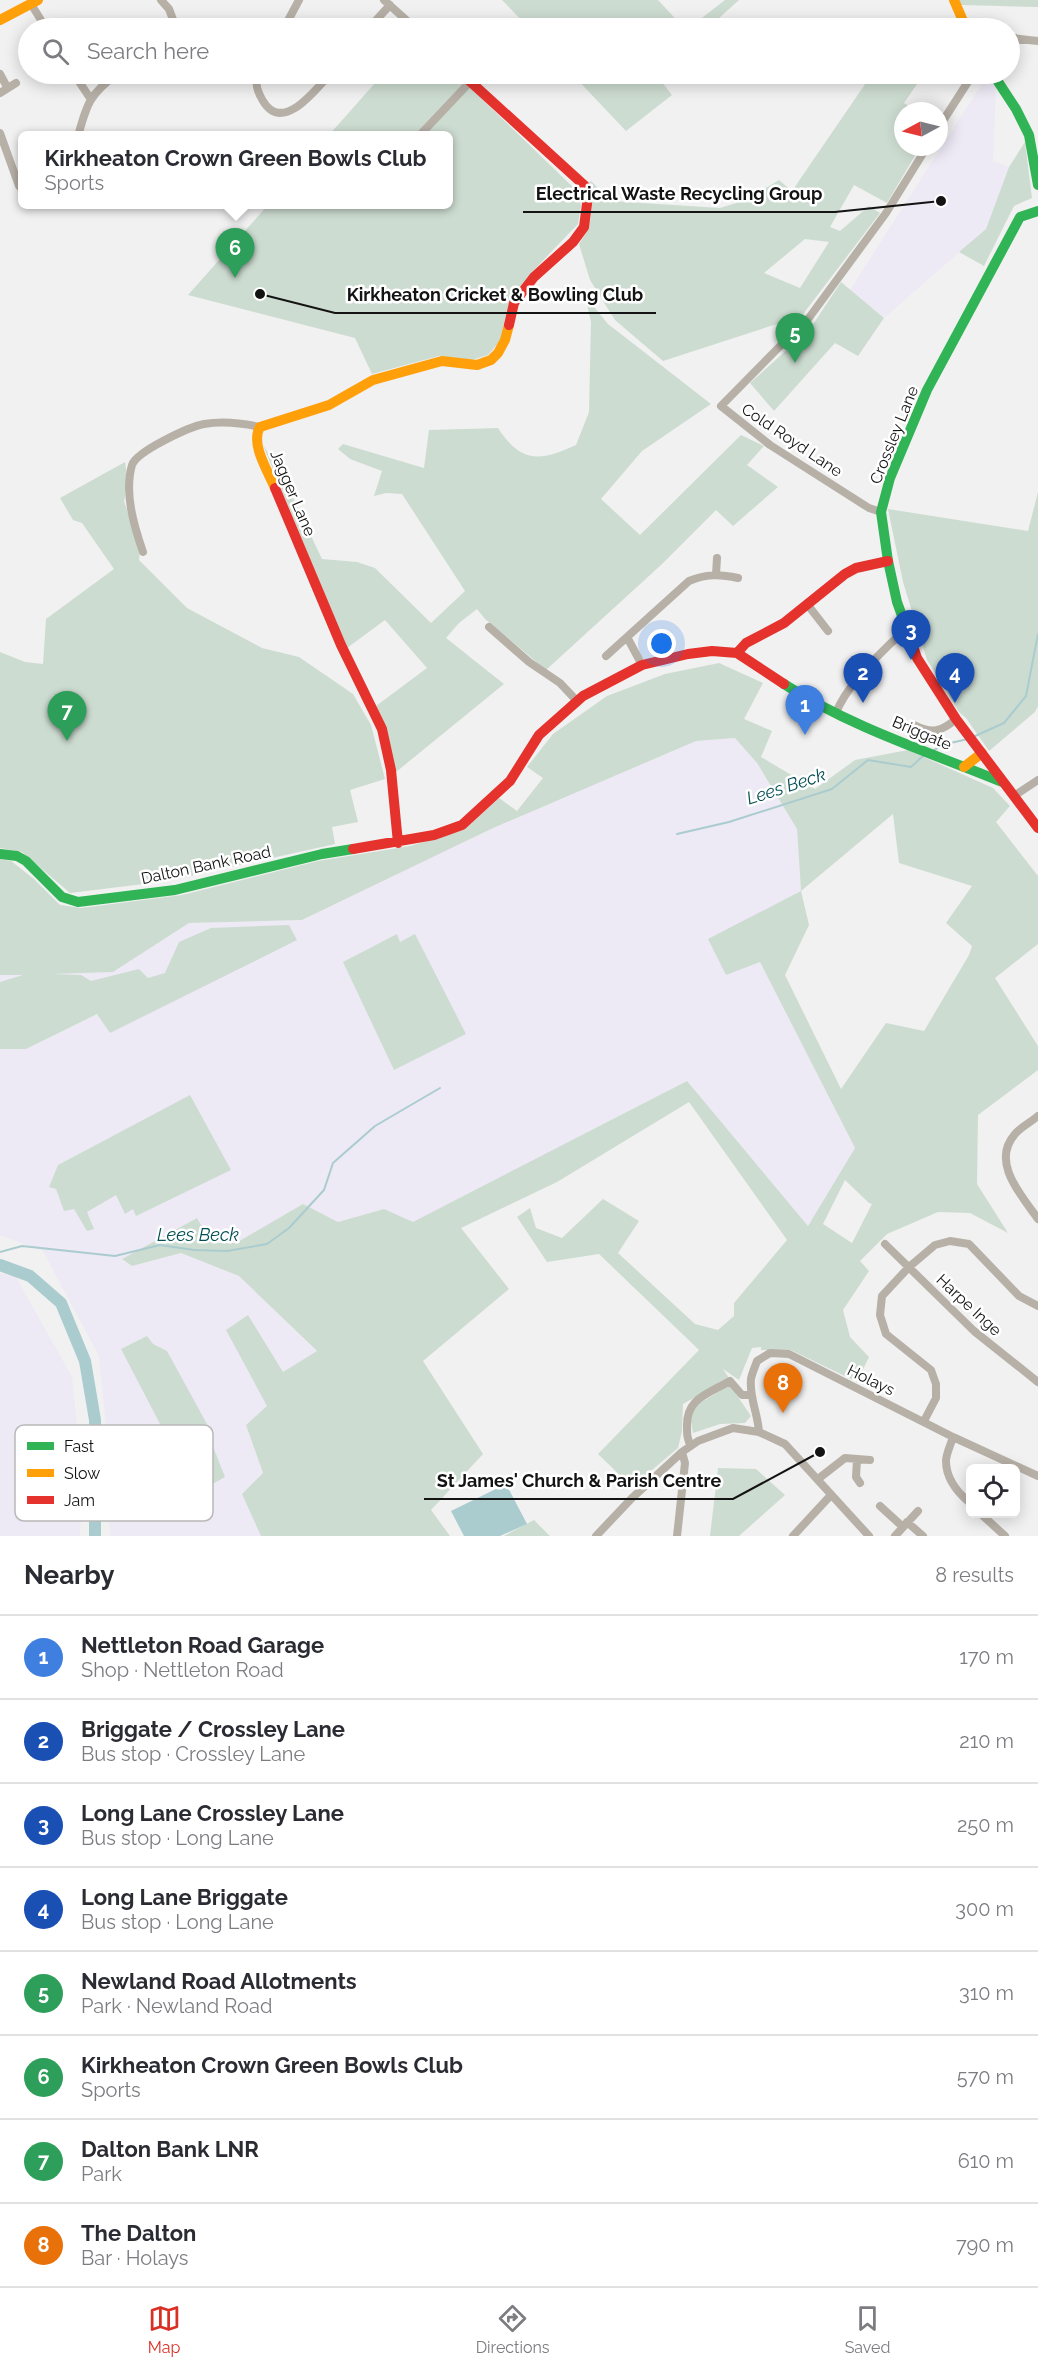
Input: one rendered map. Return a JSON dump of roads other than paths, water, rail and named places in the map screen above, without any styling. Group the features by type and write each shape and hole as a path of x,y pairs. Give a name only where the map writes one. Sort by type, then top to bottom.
{"street":[{"path":"161,0 169,9 172,18"},
{"path":"289,18 299,0"},
{"path":"954,0 962,18"},
{"path":"0,20 35,2 42,18"},
{"path":"376,18 387,2 404,18"},
{"path":"1020,39 1038,40"},
{"path":"0,74 8,87"},
{"path":"0,93 16,83"},
{"path":"81,84 90,98"},
{"path":"79,131 90,98 103,84"},
{"path":"257,84 257,91 265,105 278,113 289,111 303,104 321,84"},
{"path":"423,131 468,84"},
{"path":"143,552 132,516 130,486 132,465 136,459 161,442 204,424 243,423 260,426 329,405 373,380 442,362 477,365 491,360 498,353 505,340 514,303 534,277 573,242 584,227 587,204 585,186 472,84"},
{"path":"948,113 967,84"},
{"path":"1000,84 1029,135 1038,185"},
{"path":"3,134 18,183"},
{"name":"Cold Royd Lane","path":"881,512 869,508 770,445 721,406 789,337 800,330 886,213 921,156"},
{"name":"Crossley Lane","path":"1038,211 1020,217 927,390 890,478 881,512 888,561 905,630 916,658 956,719 1038,828"},
{"name":"Jagger Lane","path":"260,426 256,434 258,447 341,645 382,729 392,770 398,843"},
{"path":"716,574 717,558"},
{"path":"737,653 746,643 784,623 845,574 863,566 888,561"},
{"path":"606,656 688,581 700,576 716,574 738,578"},
{"path":"807,604 828,631"},
{"path":"489,627 529,662 560,683 577,701"},
{"path":"836,713 840,701 885,648 905,630"},
{"path":"627,637 642,665"},
{"name":"Dalton Bank Road","path":"0,854 17,856 30,864 62,897 78,902 175,890 322,854 398,843 434,835 462,825 510,781 539,735 583,696 642,665 688,654 712,651 737,653"},
{"name":"Briggate","path":"737,653 807,699 1002,782"},
{"path":"914,725 934,732 945,729 956,719"},
{"name":"Briggate","path":"964,767 980,750"},
{"path":"1014,796 1038,780"},
{"path":"1038,1116 1016,1132 1011,1140 1006,1163 1009,1176 1038,1219"},
{"path":"924,1421 936,1398 936,1384 931,1370 886,1334 880,1315 882,1296 909,1267 935,1245 950,1241 969,1244 1020,1296 1038,1306"},
{"name":"Harpe Inge","path":"885,1244 974,1331 1038,1382"},
{"name":"Holays","path":"759,1432 758,1417 751,1395 751,1379 757,1361 770,1353 789,1354 953,1437 1038,1476"},
{"path":"691,1446 687,1439 687,1415 692,1404 730,1381 742,1395 751,1395"},
{"path":"596,1536 632,1498 682,1452 698,1441 733,1428 759,1432 785,1444 869,1536"},
{"path":"953,1437 946,1460 950,1478 957,1492 966,1500"},
{"path":"677,1536 685,1463 682,1452"},
{"path":"818,1479 845,1458 870,1460"},
{"path":"856,1459 856,1477 860,1483"},
{"path":"793,1536 831,1495"},
{"path":"880,1506 923,1536"},
{"path":"895,1536 918,1511"},
{"path":"985,1518 1005,1536"}],"water":[{"path":"506,1484 527,1524 500,1536 464,1536 451,1511"}],"waterway":[{"name":"Lees Beck","path":"973,737 1004,723 1026,696 1038,634"},
{"name":"Lees Beck","path":"934,750 946,744 968,739"},
{"name":"Lees Beck","path":"677,834 729,822 832,789 868,760 911,767 924,755"},
{"name":"Lees Beck","path":"0,1252 22,1246 115,1256 160,1245 194,1250 227,1251 267,1244 289,1228 324,1190 333,1163 375,1126 440,1088"},
{"path":"0,1265 30,1276 61,1303 85,1361 95,1425"},
{"path":"95,1521 95,1536"}],"place":[{"name":"Electrical Waste Recycling Group","path":"941,201"},
{"name":"Kirkheaton Crown Green Bowls Club","path":"235,278"},
{"name":"Kirkheaton Cricket & Bowling Club","path":"260,294"},
{"name":"Newland Road Allotments","path":"795,363"},
{"name":"Long Lane Crossley Lane","path":"911,660"},
{"name":"Briggate / Crossley Lane","path":"863,703"},
{"name":"Long Lane Briggate","path":"955,703"},
{"name":"Nettleton Road Garage","path":"805,735"},
{"name":"Dalton Bank LNR","path":"67,741"},
{"name":"The Dalton","path":"783,1413"},
{"name":"St James' Church & Parish Centre","path":"820,1452"}]}
